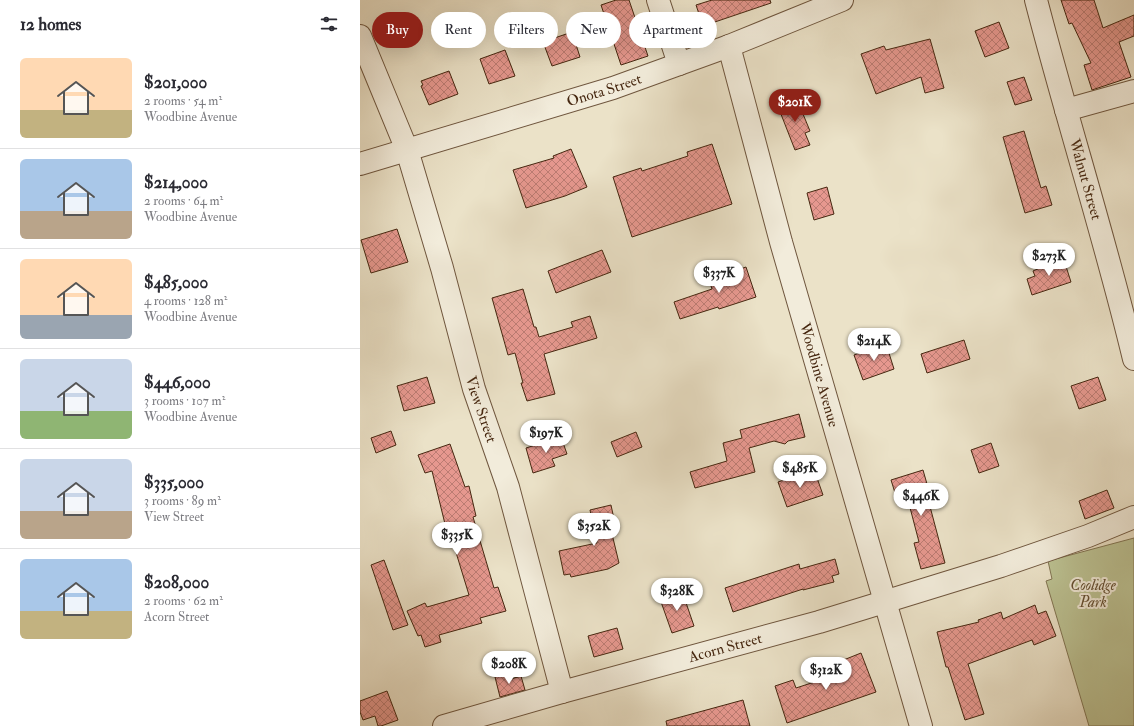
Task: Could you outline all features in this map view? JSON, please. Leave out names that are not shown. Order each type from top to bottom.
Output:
[{"type":"street","points":[[658,0],[679,64]]},
{"type":"street","name":"Onota Street","points":[[360,164],[613,88],[729,46],[842,0]]},
{"type":"street","name":"Walnut Street","points":[[1036,0],[1066,110],[1100,225],[1134,359]]},
{"type":"street","name":"View Street","points":[[360,36],[407,150],[442,268],[474,389],[508,487],[562,692]]},
{"type":"street","name":"Woodbine Avenue","points":[[729,46],[781,242],[921,726]]},
{"type":"street","points":[[1066,110],[1134,91]]},
{"type":"street","name":"Acorn Street","points":[[444,726],[562,692],[819,622],[1004,565],[1088,536],[1134,517]]},
{"type":"green space","name":"Coolidge Park","points":[[1134,538],[1134,726],[1089,726],[1046,581],[1052,579],[1048,561]]},
{"type":"building","points":[[616,0],[629,0],[633,12],[629,12],[629,48],[645,48],[648,56],[621,65],[615,48],[621,48],[621,12],[603,12],[601,5]]},
{"type":"building","points":[[712,0],[770,0],[771,3],[717,21],[717,12],[698,12],[696,5]]},
{"type":"building","points":[[1061,0],[1094,0],[1103,28],[1134,15],[1134,36],[1119,42],[1131,77],[1092,90],[1084,65],[1091,63],[1072,23],[1069,24]]},
{"type":"building","points":[[999,22],[1009,48],[985,57],[975,31]]},
{"type":"building","points":[[566,34],[566,48],[577,48],[580,57],[552,66],[545,48],[558,48],[558,37]]},
{"type":"building","points":[[930,39],[944,88],[925,93],[921,77],[876,94],[861,54],[884,46],[886,50]]},
{"type":"building","points":[[505,50],[515,76],[489,84],[480,59]]},
{"type":"building","points":[[449,71],[458,94],[429,105],[421,86],[423,85],[421,81]]},
{"type":"building","points":[[1024,77],[1032,100],[1015,105],[1007,82]]},
{"type":"building","points":[[796,97],[810,131],[805,133],[810,145],[795,150],[777,104]]},
{"type":"building","points":[[1024,131],[1041,188],[1046,186],[1052,205],[1025,213],[1003,137]]},
{"type":"building","points":[[712,144],[732,204],[632,237],[613,177],[641,168],[642,171],[688,156],[687,152]]},
{"type":"building","points":[[571,149],[587,187],[565,196],[526,208],[513,170],[554,158],[553,156]]},
{"type":"building","points":[[827,187],[834,214],[814,220],[807,193]]},
{"type":"building","points":[[397,229],[408,262],[371,273],[361,240]]},
{"type":"building","points":[[602,250],[611,272],[556,293],[548,271]]},
{"type":"building","points":[[1063,257],[1071,282],[1032,295],[1027,279],[1035,276],[1033,271],[1042,267],[1042,265]]},
{"type":"building","points":[[746,267],[756,297],[719,309],[718,307],[680,319],[674,302],[712,289],[709,280]]},
{"type":"building","points":[[523,289],[534,327],[536,327],[539,337],[573,327],[571,322],[590,316],[597,338],[544,354],[555,394],[527,401],[521,383],[523,383],[515,353],[508,355],[492,298]]},
{"type":"building","points":[[964,340],[970,359],[927,373],[921,354]]},
{"type":"building","points":[[881,345],[884,352],[888,350],[894,369],[863,380],[854,355]]},
{"type":"building","points":[[427,377],[435,403],[404,411],[397,386]]},
{"type":"building","points":[[1098,377],[1106,400],[1079,409],[1071,386]]},
{"type":"building","points":[[799,414],[805,437],[788,441],[785,444],[774,441],[749,448],[755,472],[695,488],[690,472],[727,461],[723,443],[742,438],[740,430]]},
{"type":"building","points":[[391,431],[396,445],[376,453],[371,438]]},
{"type":"building","points":[[636,432],[642,447],[617,457],[611,442]]},
{"type":"building","points":[[561,437],[567,454],[552,459],[555,466],[533,473],[526,448]]},
{"type":"building","points":[[991,443],[999,466],[979,473],[971,450]]},
{"type":"building","points":[[450,444],[465,487],[469,486],[476,516],[473,517],[494,588],[498,587],[506,611],[480,618],[482,623],[439,635],[441,642],[425,647],[421,635],[418,636],[407,611],[425,603],[427,607],[469,595],[447,523],[445,524],[432,471],[425,473],[418,455]]},
{"type":"building","points":[[923,470],[931,498],[928,499],[945,563],[921,569],[914,543],[919,542],[908,500],[903,502],[901,495],[896,496],[891,480]]},
{"type":"building","points":[[807,472],[809,477],[816,475],[823,495],[787,507],[778,482]]},
{"type":"building","points":[[1107,490],[1114,508],[1085,519],[1079,501]]},
{"type":"building","points":[[611,505],[617,533],[612,534],[619,563],[608,569],[571,577],[570,574],[564,575],[559,551],[597,543],[590,510]]},
{"type":"building","points":[[835,559],[839,574],[832,576],[834,582],[803,589],[733,612],[725,588],[799,564],[800,569]]},
{"type":"building","points":[[384,560],[408,625],[393,630],[371,565]]},
{"type":"building","points":[[682,591],[694,626],[672,633],[660,599]]},
{"type":"building","points":[[1035,605],[1038,614],[1046,611],[1056,636],[1034,645],[1032,640],[968,664],[984,714],[965,720],[948,667],[946,667],[937,632],[979,622],[978,620],[1001,612],[1003,619]]},
{"type":"building","points":[[617,628],[623,649],[594,657],[588,636]]},
{"type":"building","points":[[861,653],[876,692],[787,723],[775,686],[793,680],[796,688],[845,672],[841,661]]},
{"type":"building","points":[[510,673],[511,679],[521,676],[525,690],[500,697],[495,677]]},
{"type":"building","points":[[387,691],[398,720],[378,726],[375,716],[363,720],[360,712],[360,701]]},
{"type":"building","points":[[743,700],[750,726],[667,726],[666,721]]}]
